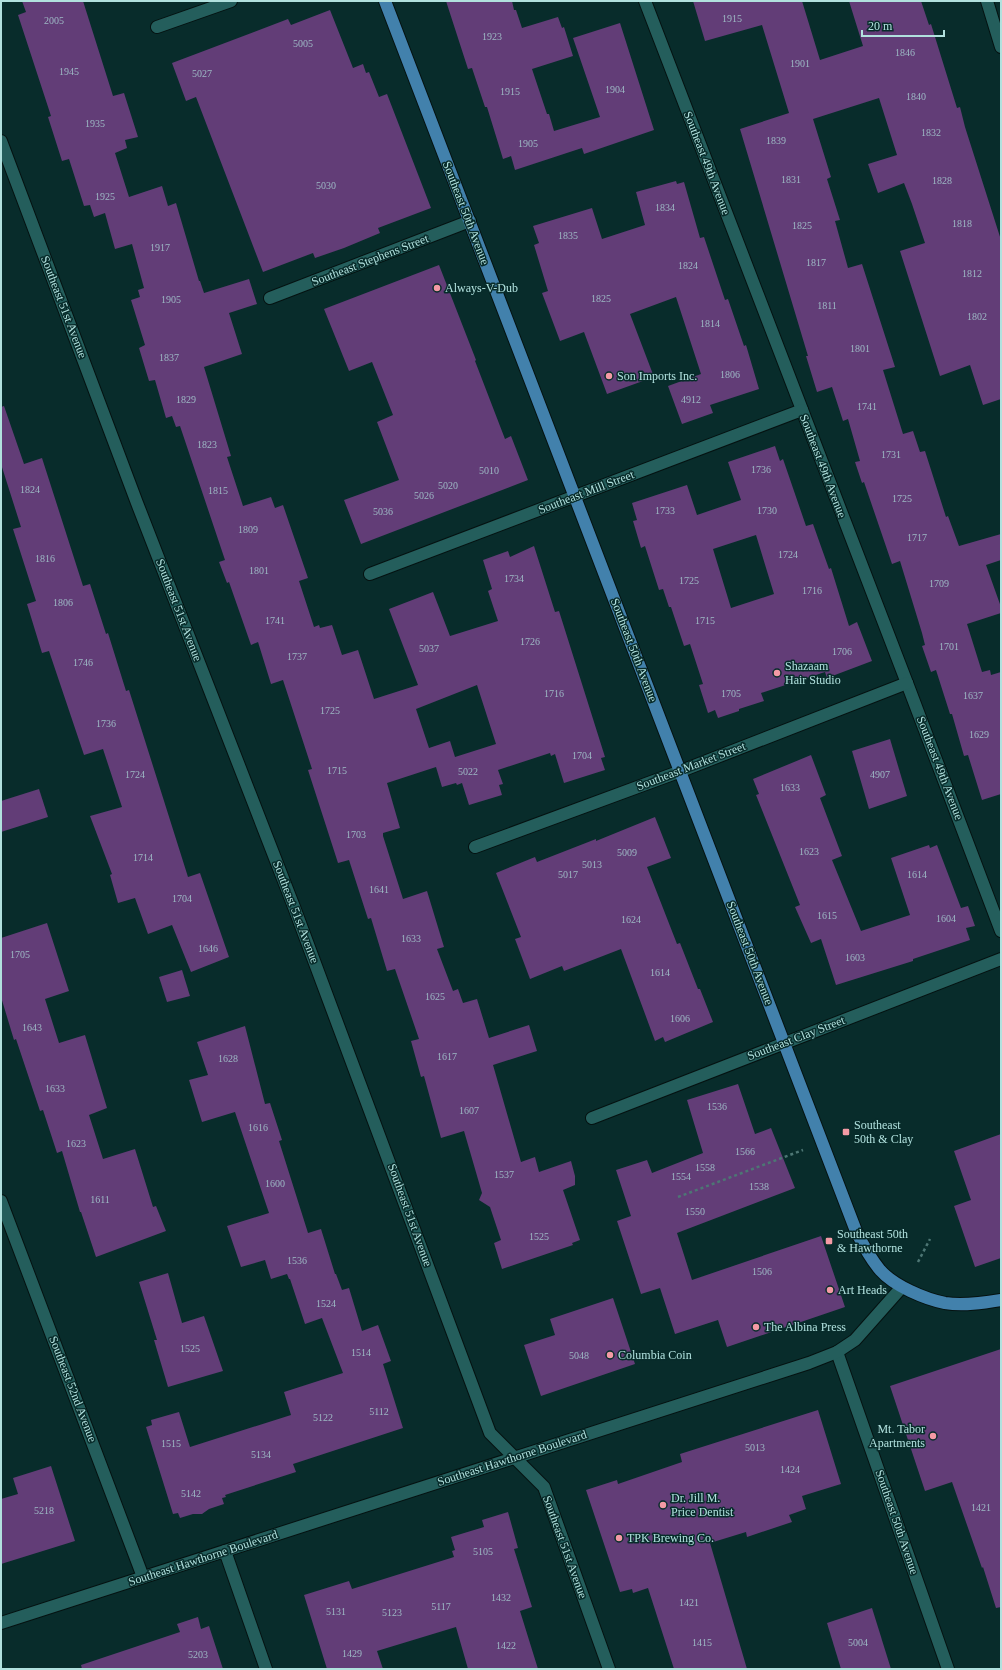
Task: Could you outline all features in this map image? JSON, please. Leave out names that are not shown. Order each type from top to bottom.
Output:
[{"type":"main road","name":"Southeast 50th Avenue","points":[[385,1],[856,1231],[867,1253],[881,1271],[901,1288]]},
{"type":"main road","points":[[901,1288],[946,1303],[976,1304],[1001,1300]]},
{"type":"street","points":[[157,26],[230,1]]},
{"type":"street","name":"Southeast 49th Avenue","points":[[645,1],[1001,931]]},
{"type":"street","points":[[987,1],[1001,47]]},
{"type":"street","name":"Southeast 51st Avenue","points":[[1,141],[137,503],[297,914],[490,1433],[544,1487],[609,1669]]},
{"type":"street","name":"Southeast Stephens Street","points":[[270,298],[470,221]]},
{"type":"street","name":"Southeast Mill Street","points":[[370,574],[802,410]]},
{"type":"street","name":"Southeast Market Street","points":[[475,847],[681,771],[907,683]]},
{"type":"street","name":"Southeast Clay Street","points":[[592,1118],[784,1042],[1001,959]]},
{"type":"street","name":"Southeast 52nd Avenue","points":[[1,1201],[144,1577]]},
{"type":"street","name":"Southeast Hawthorne Boulevard","points":[[1,1622],[809,1363],[837,1352],[855,1340],[901,1288]]},
{"type":"street","name":"Southeast 50th Avenue","points":[[837,1352],[948,1669]]},
{"type":"street","points":[[225,1551],[266,1669]]},
{"type":"path","points":[[678,1197],[822,1142]]},
{"type":"path","points":[[918,1262],[930,1239]]},
{"type":"building","points":[[22,1],[83,1],[113,96],[124,93],[138,137],[125,140],[127,148],[115,153],[129,197],[162,186],[168,206],[176,203],[199,281],[204,293],[249,279],[257,304],[229,313],[242,354],[204,367],[231,456],[227,457],[243,506],[271,497],[275,508],[283,505],[308,578],[299,581],[314,627],[319,625],[320,628],[332,625],[342,655],[358,650],[374,699],[418,685],[389,609],[433,592],[450,636],[498,621],[488,591],[492,589],[483,560],[508,551],[510,557],[534,546],[555,612],[559,611],[605,757],[601,758],[605,770],[564,783],[555,754],[551,756],[550,753],[498,770],[503,784],[499,785],[502,795],[469,805],[462,783],[442,787],[436,767],[387,783],[400,828],[383,833],[383,836],[403,899],[427,891],[444,947],[437,949],[453,991],[458,989],[463,1003],[477,999],[489,1038],[529,1025],[537,1051],[493,1065],[521,1162],[535,1157],[539,1172],[571,1161],[575,1176],[575,1185],[563,1190],[580,1240],[572,1243],[573,1245],[502,1269],[494,1243],[501,1240],[490,1207],[479,1200],[482,1193],[464,1131],[441,1138],[424,1076],[421,1077],[411,1041],[419,1039],[395,969],[387,971],[371,918],[368,919],[349,860],[338,863],[308,770],[312,769],[283,680],[271,684],[258,642],[251,645],[229,582],[227,583],[219,562],[225,560],[180,426],[176,427],[172,416],[166,418],[155,380],[149,381],[139,348],[145,345],[131,300],[140,297],[138,290],[144,288],[132,244],[115,249],[105,213],[94,217],[90,205],[84,206],[69,159],[62,161],[48,117],[51,116],[18,15],[26,12]],"holes":[[[477,685],[496,744],[455,757],[450,741],[429,748],[416,709]]]},
{"type":"building","points":[[446,1],[512,1],[514,10],[516,10],[522,28],[558,17],[562,28],[564,27],[573,56],[532,69],[554,131],[600,117],[573,38],[620,23],[654,130],[584,154],[582,148],[515,170],[511,156],[503,159],[487,107],[485,107],[472,68],[468,69]]},
{"type":"building","points":[[693,1],[802,1],[820,60],[863,46],[849,1],[921,1],[929,25],[931,24],[957,108],[960,107],[1001,240],[1001,399],[983,405],[970,365],[940,376],[900,251],[925,243],[912,204],[904,183],[878,193],[868,164],[897,155],[879,98],[813,119],[831,177],[827,179],[840,220],[835,221],[848,268],[862,264],[895,367],[883,370],[903,434],[913,431],[920,452],[925,451],[946,517],[948,516],[959,546],[1001,534],[1001,560],[986,565],[1001,607],[1001,613],[967,624],[982,672],[990,670],[991,675],[1001,672],[1001,794],[982,800],[968,755],[964,756],[952,714],[950,714],[936,670],[931,672],[922,646],[925,645],[922,633],[900,561],[892,564],[864,482],[862,483],[855,462],[860,461],[848,419],[843,421],[832,387],[817,392],[806,356],[808,356],[740,129],[789,113],[762,25],[705,41]]},
{"type":"building","points":[[330,10],[353,68],[363,64],[366,73],[369,72],[379,97],[387,94],[431,208],[378,228],[380,233],[344,248],[315,258],[313,253],[263,272],[196,97],[186,101],[172,63],[288,19],[291,25]]},
{"type":"building","points":[[676,181],[677,184],[684,182],[700,238],[704,237],[725,300],[728,299],[744,346],[746,345],[759,389],[710,405],[713,413],[682,424],[668,386],[701,374],[676,297],[630,314],[654,377],[607,394],[584,332],[560,341],[542,293],[548,291],[534,245],[539,243],[533,226],[592,208],[602,239],[645,225],[636,192]]},
{"type":"building","points":[[439,265],[505,439],[511,436],[528,480],[361,544],[344,500],[399,480],[377,422],[393,415],[372,362],[349,371],[324,309]]},
{"type":"building","points":[[4,406],[24,464],[42,458],[83,586],[90,584],[106,634],[108,633],[126,691],[129,690],[188,877],[200,873],[229,957],[191,972],[172,925],[148,934],[135,898],[118,903],[110,875],[112,874],[90,816],[122,807],[103,749],[84,755],[49,651],[42,653],[27,604],[36,601],[13,529],[21,527],[1,464],[1,407]]},
{"type":"building","points":[[775,446],[780,461],[783,459],[806,526],[813,524],[829,569],[831,568],[849,626],[857,622],[872,661],[827,678],[825,672],[761,693],[764,701],[718,718],[715,710],[708,713],[699,685],[703,684],[690,644],[684,646],[671,607],[669,607],[663,589],[659,590],[645,546],[641,548],[633,521],[637,520],[632,503],[687,485],[697,515],[741,500],[728,462]],"holes":[[[756,535],[774,594],[731,608],[713,549]]]},
{"type":"building","points":[[890,739],[907,796],[869,809],[852,751]]},
{"type":"building","points":[[811,755],[826,795],[820,798],[842,856],[832,860],[861,931],[910,915],[891,858],[929,845],[930,848],[937,845],[961,908],[968,906],[975,926],[966,928],[970,940],[913,959],[913,961],[836,985],[821,939],[811,943],[795,907],[800,905],[756,795],[759,794],[753,779]]},
{"type":"building","points":[[39,789],[48,817],[1,832],[1,801]]},
{"type":"building","points":[[655,817],[671,858],[647,867],[677,944],[680,943],[713,1022],[665,1042],[663,1037],[655,1041],[621,949],[564,971],[562,966],[530,979],[515,939],[521,937],[496,873],[535,857],[537,862],[596,839],[596,841]]},
{"type":"building","points":[[47,923],[69,991],[45,999],[59,1043],[85,1035],[107,1108],[89,1115],[103,1159],[135,1149],[153,1207],[156,1206],[166,1231],[96,1257],[80,1212],[62,1151],[57,1153],[43,1110],[40,1111],[16,1039],[14,1040],[1,997],[1,938]]},
{"type":"building","points":[[182,970],[190,996],[167,1002],[159,977]]},
{"type":"building","points":[[245,1026],[265,1104],[270,1103],[282,1140],[279,1141],[308,1233],[321,1229],[335,1274],[342,1290],[349,1288],[362,1331],[378,1325],[391,1361],[383,1364],[403,1428],[293,1464],[296,1472],[225,1495],[226,1497],[222,1498],[224,1504],[209,1509],[202,1514],[193,1514],[180,1518],[178,1513],[173,1514],[146,1427],[152,1425],[151,1420],[179,1412],[190,1447],[291,1415],[284,1392],[343,1373],[322,1318],[305,1324],[287,1274],[271,1279],[265,1260],[241,1267],[227,1226],[269,1213],[235,1112],[202,1122],[189,1080],[208,1075],[197,1042]]},
{"type":"building","points":[[738,1084],[755,1134],[771,1128],[795,1188],[677,1233],[692,1280],[821,1236],[845,1307],[727,1347],[718,1320],[675,1334],[660,1288],[641,1294],[617,1221],[631,1216],[616,1170],[647,1160],[652,1173],[703,1153],[687,1100]]},
{"type":"building","points":[[1001,1134],[1001,1258],[975,1267],[954,1206],[971,1200],[954,1151]]},
{"type":"building","points":[[168,1273],[182,1323],[204,1316],[223,1371],[168,1387],[154,1340],[157,1340],[139,1282]]},
{"type":"building","points":[[613,1298],[635,1364],[541,1396],[524,1345],[555,1335],[550,1319]]},
{"type":"building","name":"Mt. Tabor Apartments","points":[[1001,1349],[1001,1607],[996,1608],[983,1567],[982,1568],[952,1482],[925,1491],[890,1386]]},
{"type":"building","points":[[818,1410],[841,1484],[802,1496],[806,1509],[789,1515],[792,1522],[747,1537],[746,1532],[710,1543],[747,1669],[674,1669],[648,1588],[633,1593],[632,1589],[620,1592],[586,1490],[617,1480],[618,1484],[682,1462],[680,1454]]},
{"type":"building","points":[[51,1466],[75,1541],[1,1564],[1,1499],[18,1494],[13,1478]]},
{"type":"building","points":[[508,1512],[518,1548],[514,1549],[532,1607],[520,1611],[538,1669],[468,1669],[456,1627],[377,1651],[383,1669],[327,1669],[304,1595],[349,1581],[352,1589],[454,1557],[452,1551],[455,1550],[451,1537],[484,1527],[482,1520]]},
{"type":"building","points":[[872,1608],[891,1669],[841,1669],[827,1623]]},
{"type":"building","points":[[198,1617],[201,1629],[209,1626],[223,1669],[82,1669],[81,1665],[180,1632],[177,1624]]},
{"type":"place","name":"Always-V-Dub","points":[[437,288]]},
{"type":"place","name":"Son Imports Inc.","points":[[609,376]]},
{"type":"place","name":"Shazaam Hair Studio","points":[[777,673]]},
{"type":"place","name":"Southeast 50th & Clay","points":[[846,1132]]},
{"type":"place","name":"Southeast 50th & Hawthorne","points":[[829,1241]]},
{"type":"place","name":"Art Heads","points":[[830,1290]]},
{"type":"place","name":"The Albina Press","points":[[756,1327]]},
{"type":"place","name":"Columbia Coin","points":[[610,1355]]},
{"type":"place","name":"Mt. Tabor Apartments","points":[[933,1436]]},
{"type":"place","name":"Dr. Jill M. Price Dentist","points":[[663,1505]]},
{"type":"place","name":"TPK Brewing Co.","points":[[619,1538]]}]
